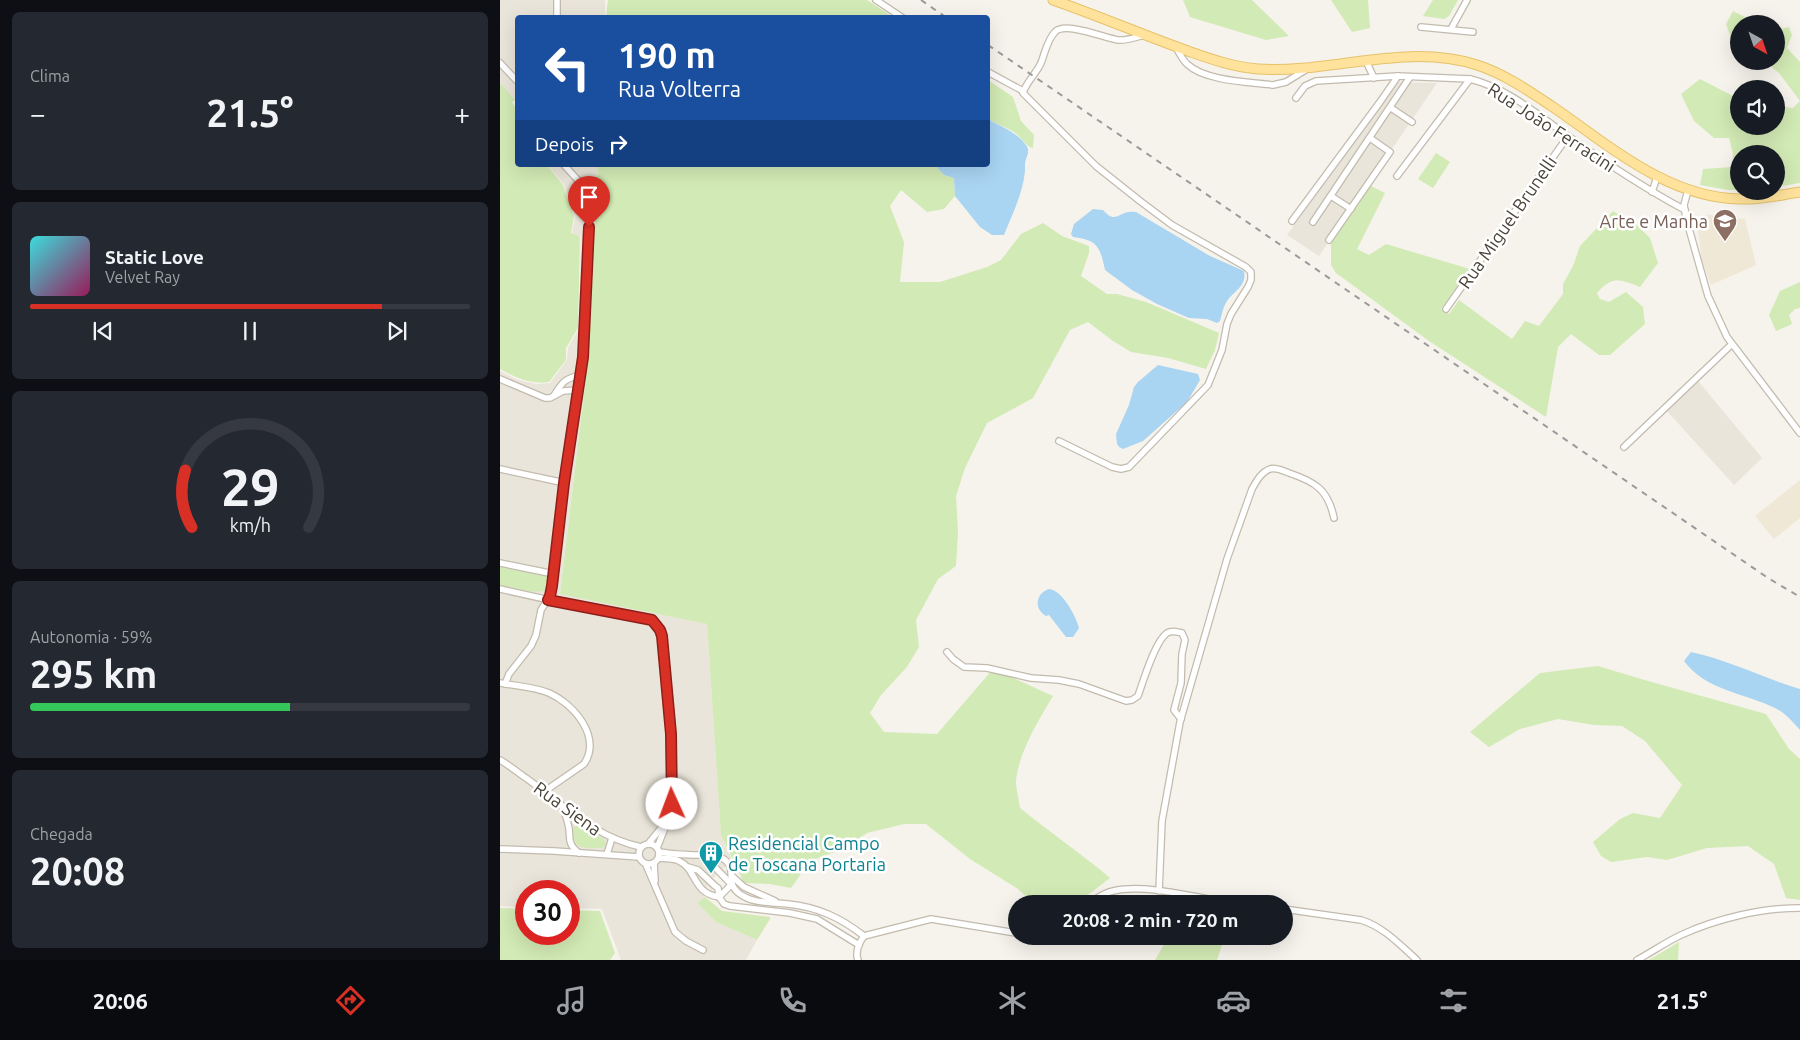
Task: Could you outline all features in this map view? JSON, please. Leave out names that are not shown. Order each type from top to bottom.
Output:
[{"type":"main road","points":[[1053,0],[1144,35],[1236,66],[1270,69],[1309,68],[1394,58],[1440,58],[1465,62],[1486,68],[1521,85],[1657,177],[1688,190],[1715,197],[1741,199],[1800,192]]},
{"type":"street","points":[[556,15],[557,0]]},
{"type":"street","points":[[876,0],[898,15]]},
{"type":"street","points":[[1452,29],[1466,0]]},
{"type":"street","points":[[1421,27],[1473,32]]},
{"type":"street","points":[[1023,91],[1040,65],[1050,40],[1059,29],[1072,29],[1116,40],[1144,35]]},
{"type":"street","points":[[1176,46],[1183,60],[1192,68],[1201,73],[1223,79],[1273,85],[1280,84],[1309,68]]},
{"type":"street","points":[[1366,61],[1374,78]]},
{"type":"street","points":[[500,63],[515,79]]},
{"type":"street","points":[[990,73],[1023,91],[1028,99],[1096,166],[1172,225],[1246,267],[1252,274],[1248,287],[1227,324],[1222,350],[1208,385],[1130,467],[1120,469],[1112,467],[1059,441]]},
{"type":"street","points":[[1292,221],[1398,76]]},
{"type":"street","name":"Rua João Ferracini","points":[[1296,98],[1305,86],[1316,81],[1398,76],[1470,79],[1489,84],[1509,94],[1652,192],[1685,210]]},
{"type":"street","points":[[1313,222],[1410,77]]},
{"type":"street","points":[[1396,176],[1470,79]]},
{"type":"street","points":[[1390,108],[1412,122]]},
{"type":"street","name":"Rua Miguel Brunelli","points":[[1446,309],[1568,136]]},
{"type":"street","points":[[1329,240],[1390,152],[1370,138]]},
{"type":"street","points":[[545,792],[584,764],[587,759],[589,733],[570,708],[559,698],[544,691],[502,683],[531,646],[536,635],[541,610],[550,596],[564,483],[583,357],[590,201],[586,190],[566,167]]},
{"type":"street","points":[[1652,192],[1657,177]]},
{"type":"street","points":[[1688,190],[1685,210],[1708,296],[1731,345],[1800,433]]},
{"type":"street","points":[[1331,196],[1351,209]]},
{"type":"street","points":[[1624,447],[1731,345]]},
{"type":"street","points":[[554,396],[561,383],[580,375]]},
{"type":"street","points":[[500,380],[541,398],[548,399],[563,391],[578,390]]},
{"type":"street","points":[[1159,891],[1162,821],[1181,719],[1227,560],[1252,489],[1265,472],[1275,468],[1315,483],[1328,498],[1334,518]]},
{"type":"street","points":[[500,469],[564,483]]},
{"type":"street","points":[[500,563],[554,574]]},
{"type":"street","points":[[500,589],[652,620],[660,630],[671,734],[672,804],[657,855],[656,883]]},
{"type":"street","points":[[947,652],[964,667],[987,668],[1032,678],[1079,684],[1126,701],[1138,696],[1159,644],[1166,634],[1175,631],[1182,633],[1185,640],[1182,654],[1182,683],[1174,710],[1181,719]]},
{"type":"street","name":"Rua Siena","points":[[500,760],[584,822],[612,838],[645,846],[651,844],[657,855]]},
{"type":"street","points":[[554,851],[564,846],[568,840],[569,827],[561,805]]},
{"type":"street","points":[[639,857],[645,846],[668,819]]},
{"type":"street","points":[[569,827],[573,823],[584,822]]},
{"type":"street","points":[[607,854],[612,838]]},
{"type":"street","points":[[568,840],[579,853]]},
{"type":"street","points":[[500,849],[639,857]]},
{"type":"street","points":[[702,854],[740,894],[766,903],[809,906],[822,910],[845,922],[864,936]]},
{"type":"street","points":[[646,865],[657,855],[713,854],[721,857],[728,864],[732,871],[732,876],[731,884],[719,897]]},
{"type":"street","points":[[657,855],[679,860],[688,867],[698,870],[718,888],[719,897],[724,904],[738,908],[790,913],[817,919],[859,945]]},
{"type":"street","points":[[639,857],[656,883],[675,932],[686,941],[703,950]]},
{"type":"street","points":[[688,867],[692,877],[699,886],[710,896],[719,897]]},
{"type":"street","points":[[732,876],[744,887],[782,903]]},
{"type":"street","points":[[1102,895],[1111,891],[1129,889],[1159,891],[1180,895]]},
{"type":"street","points":[[790,913],[792,904]]},
{"type":"street","points":[[1637,960],[1679,936],[1704,925],[1758,912],[1800,908]]},
{"type":"street","points":[[817,919],[822,910]]},
{"type":"street","points":[[1293,910],[1371,923],[1381,929],[1417,960]]},
{"type":"street","points":[[858,960],[859,945],[864,936],[931,919],[1008,932]]},
{"type":"shaded area","points":[[500,0],[605,0],[605,15],[515,15],[515,102],[500,83]]},
{"type":"shaded area","points":[[1399,82],[1437,83],[1319,256],[1287,235]]},
{"type":"shaded area","points":[[550,167],[598,167],[591,310],[584,394],[560,593],[707,624],[721,835],[732,860],[723,869],[727,871],[726,873],[721,870],[709,883],[713,889],[711,890],[708,886],[706,887],[703,892],[705,897],[697,903],[716,922],[757,940],[746,960],[621,960],[602,909],[580,908],[580,880],[515,880],[515,907],[500,906],[500,371],[518,380],[537,384],[550,383],[567,360],[568,348],[579,328],[581,236],[572,233],[575,216],[564,185]]},
{"type":"shaded area","name":"Arte e Manha","points":[[1702,216],[1745,219],[1756,265],[1711,285],[1702,261],[1697,222]]},
{"type":"shaded area","points":[[1698,381],[1762,458],[1734,485],[1667,411]]},
{"type":"shaded area","points":[[1800,480],[1800,518],[1774,539],[1755,516]]},
{"type":"green space","points":[[608,0],[867,0],[890,15],[606,15]]},
{"type":"green space","points":[[1183,0],[1252,0],[1289,36],[1266,40],[1190,17]]},
{"type":"green space","points":[[1331,0],[1368,0],[1370,28],[1352,32]]},
{"type":"green space","points":[[1433,0],[1458,0],[1449,16],[1444,19],[1423,16]]},
{"type":"green space","points":[[1733,11],[1741,15],[1731,15]]},
{"type":"green space","points":[[1730,17],[1730,35],[1726,24]]},
{"type":"green space","points":[[1789,27],[1792,35],[1787,48],[1800,62],[1800,101],[1775,70],[1785,70],[1785,28]]},
{"type":"green space","points":[[1700,79],[1730,94],[1730,135],[1785,135],[1785,107],[1793,108],[1800,101],[1800,183],[1785,186],[1785,145],[1731,145],[1729,138],[1714,138],[1694,121],[1681,94]]},
{"type":"green space","points":[[990,81],[1013,97],[1021,121],[1034,135],[1033,148],[1014,132],[990,120]]},
{"type":"green space","points":[[500,83],[515,100],[512,102],[515,107],[515,167],[549,167],[563,185],[574,216],[571,233],[580,236],[578,328],[566,348],[566,360],[549,382],[523,380],[500,369]]},
{"type":"green space","points":[[1436,153],[1450,162],[1433,188],[1418,179]]},
{"type":"green space","points":[[598,167],[937,167],[944,175],[954,178],[955,196],[944,209],[927,212],[901,190],[890,206],[904,242],[900,282],[940,282],[987,267],[1001,260],[1021,234],[1043,223],[1062,236],[1089,246],[1089,253],[1081,276],[1107,294],[1117,294],[1146,302],[1219,333],[1215,350],[1206,369],[1168,358],[1131,352],[1088,322],[1070,330],[1033,398],[987,423],[965,468],[956,496],[958,533],[956,566],[938,579],[916,620],[919,647],[907,667],[881,695],[870,713],[884,732],[937,734],[993,669],[1053,696],[1025,748],[1021,760],[1016,781],[1020,808],[1110,878],[1088,895],[1024,895],[970,859],[926,824],[904,824],[867,833],[843,849],[810,861],[791,888],[770,884],[744,883],[721,835],[707,624],[560,594],[584,394],[591,310]]},
{"type":"green space","points":[[1730,167],[1730,190],[1700,185],[1703,169]]},
{"type":"green space","points":[[1371,186],[1385,193],[1357,249],[1369,255],[1386,244],[1470,269],[1441,309],[1449,314],[1459,300],[1512,339],[1525,321],[1539,326],[1563,294],[1563,284],[1573,266],[1580,246],[1613,211],[1638,226],[1650,238],[1658,263],[1640,287],[1617,280],[1608,283],[1597,293],[1600,299],[1609,302],[1626,292],[1643,307],[1645,324],[1610,355],[1599,355],[1571,334],[1558,347],[1546,417],[1429,341],[1336,273],[1331,265],[1331,243]]},
{"type":"green space","points":[[1800,282],[1800,308],[1795,309],[1789,315],[1792,324],[1776,331],[1769,315],[1780,291]]},
{"type":"green space","points":[[500,565],[545,575],[550,580],[550,585],[547,589],[535,592],[500,585]]},
{"type":"green space","points":[[1598,666],[1766,714],[1789,749],[1800,759],[1800,900],[1786,898],[1774,864],[1748,846],[1707,848],[1667,860],[1647,857],[1611,862],[1601,856],[1593,842],[1620,819],[1633,813],[1660,818],[1682,785],[1645,741],[1622,726],[1594,725],[1558,719],[1520,729],[1489,747],[1470,732],[1540,673]]},
{"type":"green space","points":[[577,825],[604,839],[606,845],[602,848],[580,847],[573,835],[573,828]]},
{"type":"green space","points":[[705,897],[722,911],[770,917],[770,919],[757,940],[716,922],[697,903]]},
{"type":"green space","points":[[500,908],[515,909],[515,945],[580,945],[580,910],[600,911],[615,953],[610,960],[500,960]]},
{"type":"green space","points":[[1679,942],[1678,960],[1649,960]]},
{"type":"green space","points":[[1164,945],[1222,945],[1217,960],[1155,960]]},
{"type":"water","points":[[990,120],[1009,130],[1022,140],[1028,150],[1022,187],[1004,235],[992,235],[980,227],[955,196],[954,178],[944,175],[937,167],[990,167]]},
{"type":"water","points":[[1093,209],[1103,210],[1112,217],[1136,212],[1210,256],[1244,271],[1244,281],[1227,301],[1220,321],[1217,323],[1207,319],[1189,318],[1157,304],[1132,290],[1105,270],[1096,246],[1088,240],[1073,237],[1071,234],[1074,224]]},
{"type":"water","points":[[1158,365],[1198,374],[1200,380],[1187,402],[1143,441],[1123,449],[1117,444],[1116,434],[1129,405],[1134,387]]},
{"type":"water","points":[[1049,589],[1059,594],[1068,604],[1075,617],[1079,628],[1073,637],[1066,637],[1049,615],[1046,616],[1039,610],[1039,598],[1044,591]]},
{"type":"water","points":[[1691,652],[1705,655],[1800,689],[1800,730],[1777,709],[1703,679],[1684,661]]},
{"type":"railway","points":[[921,0],[943,15]]},
{"type":"railway","points":[[990,46],[1768,578],[1800,597]]},
{"type":"place","name":"Arte e Manha","points":[[1725,242]]},
{"type":"place","name":"Residencial Campo de Toscana Portaria","points":[[711,874]]},
{"type":"route","points":[[589,227],[583,357],[564,483],[552,586],[548,600],[652,620],[660,630],[671,734],[672,804]]}]
